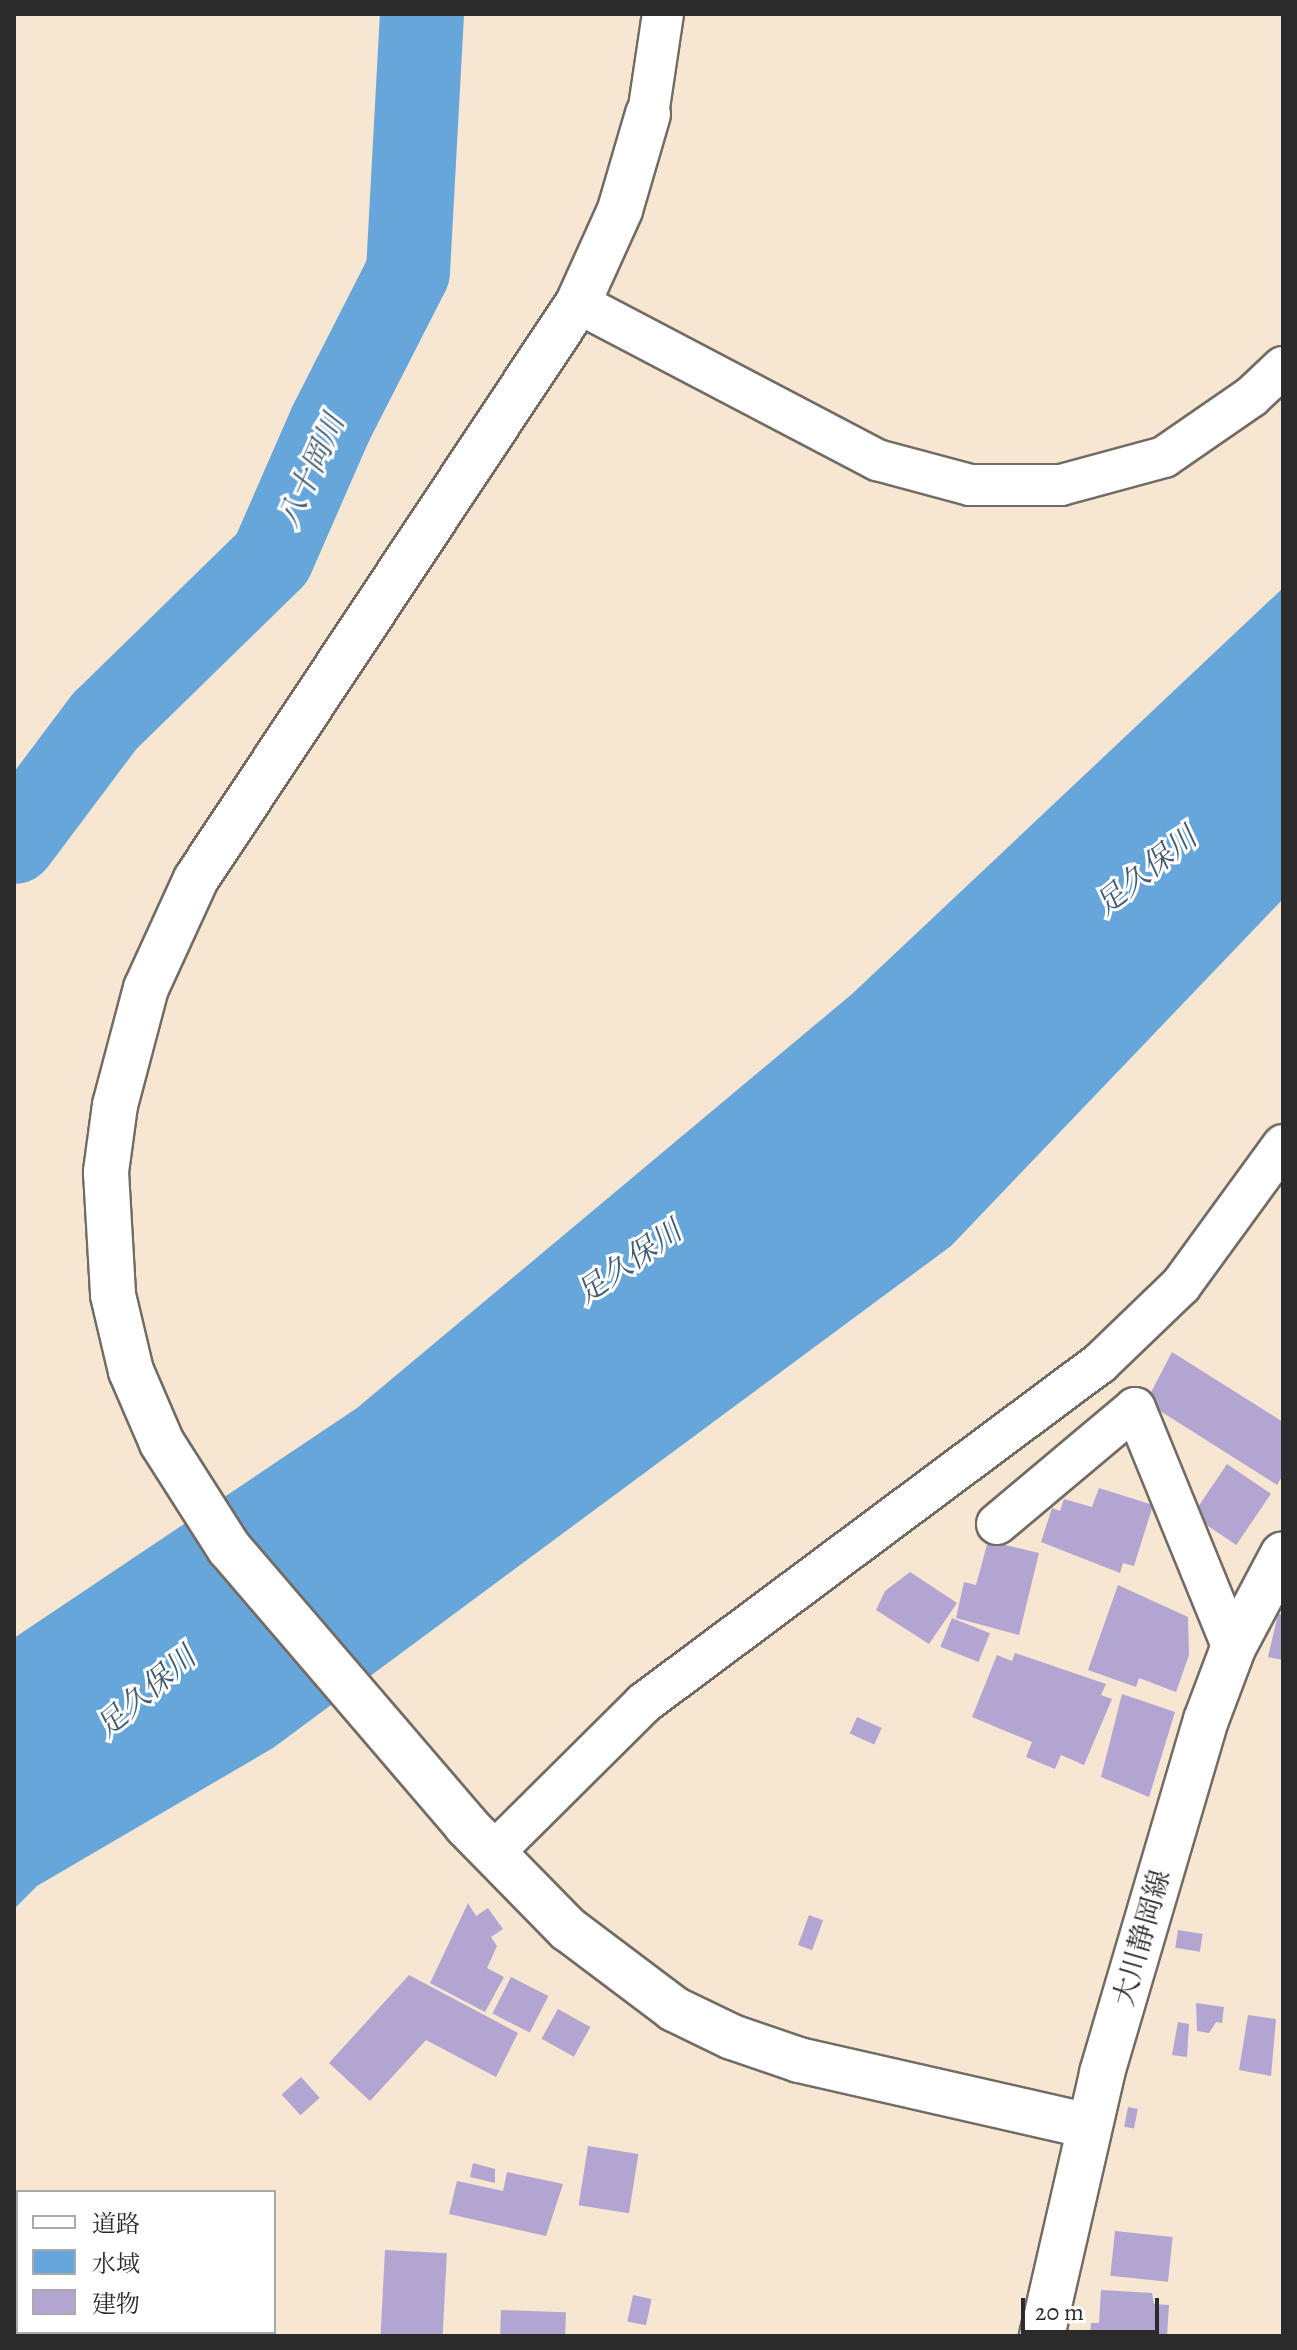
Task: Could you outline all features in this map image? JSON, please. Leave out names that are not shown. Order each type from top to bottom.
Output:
[{"type":"street","points":[[663,14],[648,114],[620,210],[578,303],[196,879],[146,988],[115,1105],[106,1172],[107,1235],[131,1371],[162,1443],[229,1548],[480,1839],[620,1973],[674,2009],[732,2037],[799,2060],[1089,2126]]},
{"type":"street","points":[[578,303],[877,460],[970,485],[1061,485],[1164,457],[1251,397],[1283,367]]},
{"type":"street","points":[[480,1839],[644,1703],[1100,1363],[1181,1285],[1283,1145]]},
{"type":"street","points":[[997,1524],[1135,1408],[1233,1648]]},
{"type":"street","name":"大川静岡線","points":[[1042,2336],[1089,2126],[1201,1735],[1233,1648],[1283,1554]]},
{"type":"water","name":"足久保川","points":[[1283,588],[1283,899],[951,1246],[273,1748],[37,1886],[14,1909],[14,1638],[357,1408],[852,994]]},
{"type":"building","points":[[1172,1352],[1283,1422],[1283,1475],[1277,1485],[1146,1402]]},
{"type":"building","points":[[1227,1464],[1271,1494],[1236,1545],[1192,1515]]},
{"type":"building","points":[[1099,1488],[1153,1505],[1134,1566],[1123,1563],[1120,1573],[1041,1542],[1052,1508],[1060,1511],[1064,1499],[1092,1507]]},
{"type":"building","points":[[988,1541],[1039,1553],[1019,1635],[956,1618],[964,1582],[976,1585]]},
{"type":"building","points":[[910,1572],[957,1603],[929,1644],[876,1610],[885,1591]]},
{"type":"building","points":[[1118,1585],[1188,1617],[1189,1655],[1176,1692],[1139,1678],[1136,1687],[1088,1670]]},
{"type":"building","points":[[1278,1614],[1283,1615],[1283,1660],[1268,1657]]},
{"type":"building","points":[[952,1618],[990,1633],[978,1662],[940,1647]]},
{"type":"building","points":[[1015,1653],[1106,1684],[1101,1695],[1112,1699],[1084,1765],[1061,1755],[1055,1769],[1026,1757],[1032,1742],[972,1717],[997,1655],[1012,1661]]},
{"type":"building","points":[[1122,1694],[1175,1712],[1149,1797],[1101,1777]]},
{"type":"building","points":[[857,1717],[882,1728],[874,1744],[850,1733]]},
{"type":"building","points":[[468,1903],[476,1916],[488,1908],[503,1929],[491,1937],[497,1946],[487,1968],[504,1977],[485,2012],[430,1983]]},
{"type":"building","points":[[809,1915],[823,1920],[812,1950],[798,1945]]},
{"type":"building","points":[[1178,1930],[1203,1934],[1200,1952],[1175,1948]]},
{"type":"building","points":[[409,1975],[518,2033],[496,2077],[426,2040],[370,2101],[329,2063]]},
{"type":"building","points":[[511,1977],[548,1996],[530,2033],[492,2014]]},
{"type":"building","points":[[1196,2003],[1224,2007],[1222,2023],[1216,2022],[1209,2033],[1197,2031]]},
{"type":"building","points":[[558,2009],[590,2027],[574,2057],[542,2039]]},
{"type":"building","points":[[1248,2015],[1276,2019],[1271,2076],[1239,2070]]},
{"type":"building","points":[[1178,2022],[1189,2024],[1187,2057],[1172,2055]]},
{"type":"building","points":[[301,2077],[320,2098],[300,2115],[282,2094]]},
{"type":"building","points":[[1128,2107],[1138,2109],[1134,2129],[1124,2127]]},
{"type":"building","points":[[588,2146],[638,2154],[629,2213],[579,2205]]},
{"type":"building","points":[[473,2163],[495,2169],[495,2183],[470,2177]]},
{"type":"building","points":[[507,2172],[563,2184],[546,2236],[449,2214],[457,2181],[503,2191]]},
{"type":"building","points":[[1115,2231],[1173,2237],[1168,2282],[1110,2276]]},
{"type":"building","points":[[385,2250],[447,2253],[443,2336],[380,2336]]},
{"type":"building","points":[[1101,2290],[1152,2293],[1154,2304],[1169,2305],[1167,2336],[1090,2336],[1091,2323],[1099,2323]]},
{"type":"building","points":[[633,2295],[652,2299],[646,2325],[627,2321]]},
{"type":"building","points":[[501,2310],[566,2312],[565,2336],[500,2336]]},
{"type":"waterway","name":"八十岡川","points":[[14,842],[105,721],[272,558],[331,423],[408,272],[422,14]]}]
